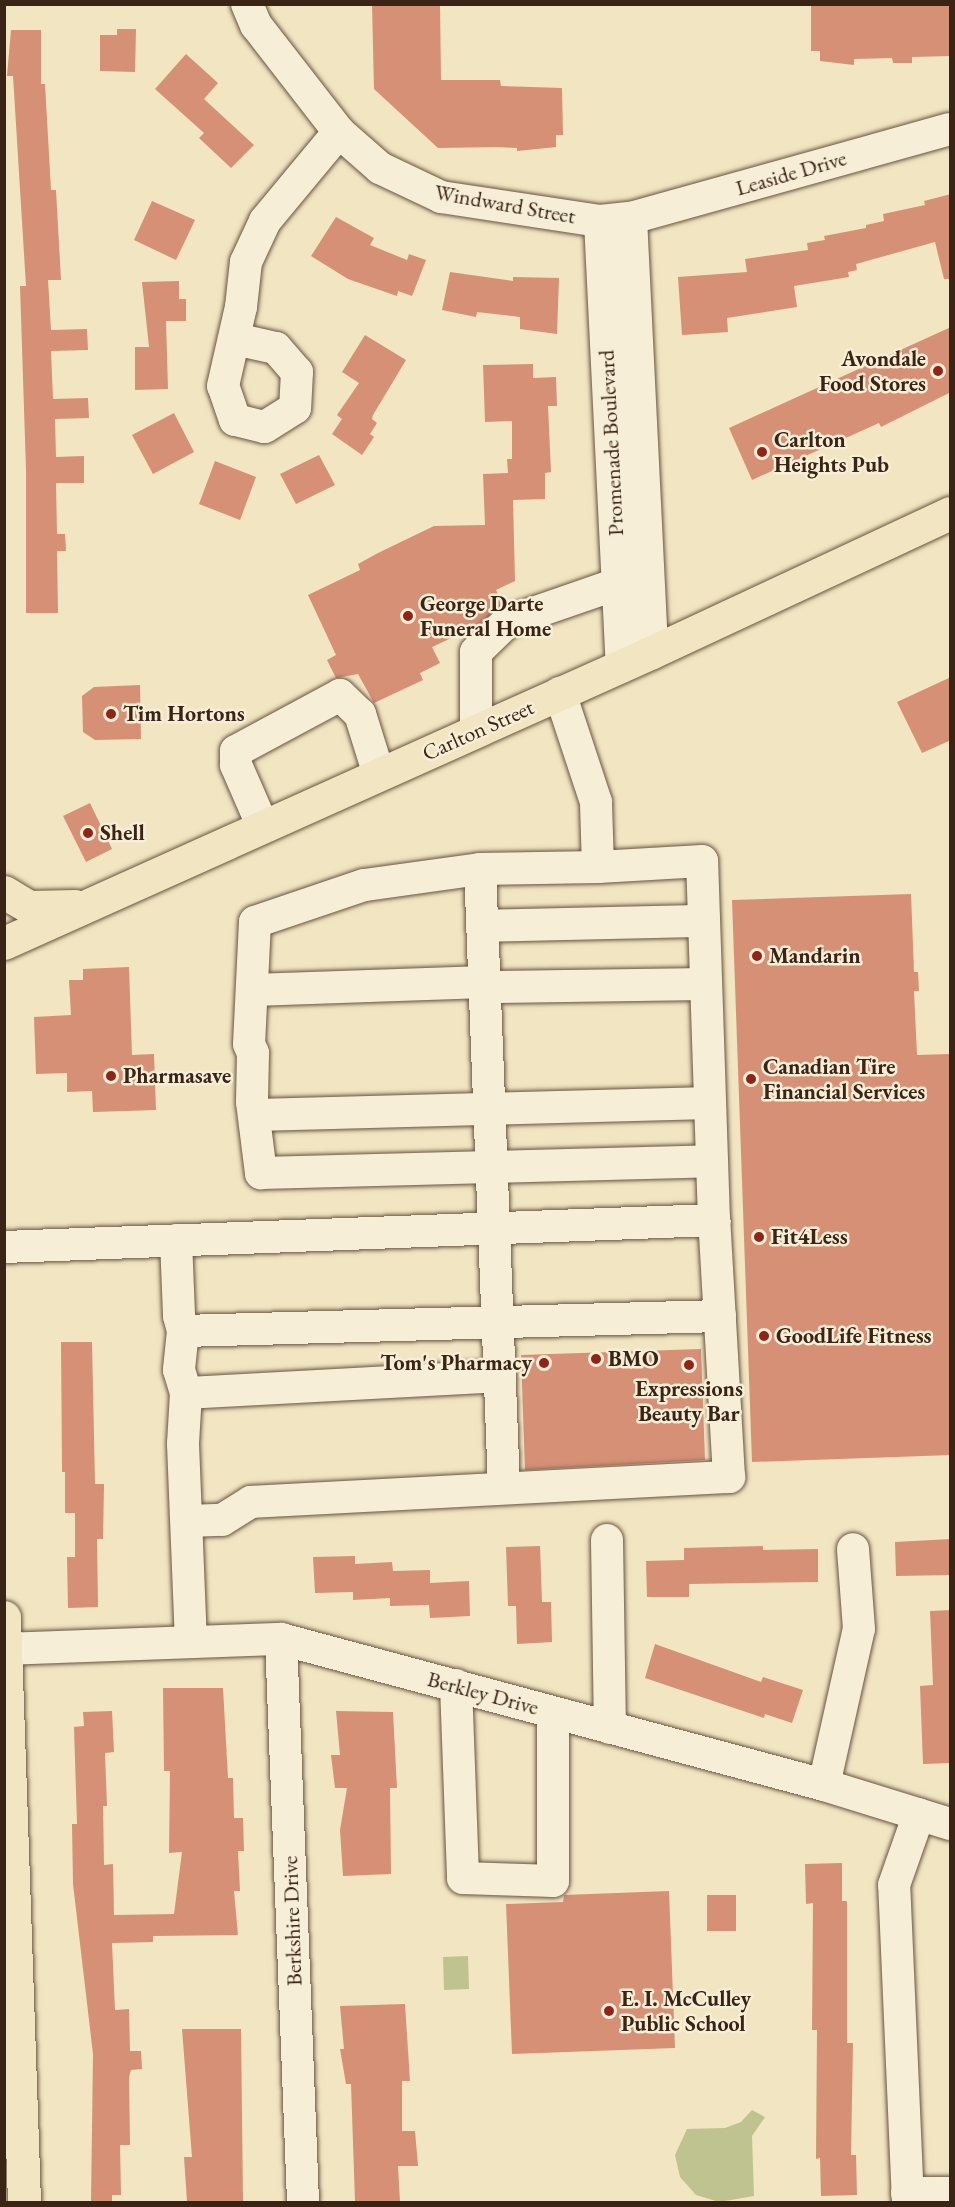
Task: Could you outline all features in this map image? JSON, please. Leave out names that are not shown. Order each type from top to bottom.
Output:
[{"type":"main road","name":"Carlton Street","points":[[4,944],[622,666],[951,513]]},
{"type":"main road","points":[[4,892],[29,907],[89,905]]},
{"type":"main road","points":[[4,1617],[24,2202]]},
{"type":"street","name":"Windward Street","points":[[247,4],[256,25],[339,132],[380,168],[441,197],[616,219]]},
{"type":"street","name":"Leaside Drive","points":[[616,219],[951,129]]},
{"type":"street","points":[[235,339],[246,262],[265,221],[339,132]]},
{"type":"street","name":"Promenade Boulevard","points":[[616,219],[648,559],[652,652]]},
{"type":"street","name":"Promenade Boulevard","points":[[616,219],[618,582],[622,666]]},
{"type":"street","points":[[476,731],[476,652],[507,622],[618,582],[648,559]]},
{"type":"street","points":[[560,693],[596,802],[598,867]]},
{"type":"street","points":[[263,827],[236,765],[236,752],[340,695],[360,714],[379,775]]},
{"type":"street","points":[[188,1521],[222,1520],[251,1502],[729,1477],[714,1220],[702,861],[598,867],[480,869],[364,885],[255,922],[254,990],[249,1005],[249,1044],[254,1053],[252,1101],[256,1115],[261,1173],[712,1161]]},
{"type":"street","points":[[480,869],[504,1487]]},
{"type":"street","points":[[482,927],[704,921]]},
{"type":"street","points":[[254,990],[485,982],[497,987],[706,984]]},
{"type":"street","points":[[256,1115],[710,1103]]},
{"type":"street","points":[[4,1247],[714,1220]]},
{"type":"street","points":[[176,1240],[179,1316],[183,1331],[179,1370],[186,1394],[183,1444],[188,1521],[191,1640]]},
{"type":"street","points":[[183,1331],[720,1316]]},
{"type":"street","points":[[186,1394],[500,1376]]},
{"type":"street","points":[[607,1540],[610,1728]]},
{"type":"street","points":[[824,1785],[859,1629],[853,1549]]},
{"type":"street","name":"Berkley Drive","points":[[6,1649],[191,1640],[281,1639],[824,1785],[951,1824]]},
{"type":"street","name":"Berkshire Drive","points":[[281,1639],[303,2202]]},
{"type":"street","points":[[456,1685],[463,1878],[553,1881],[554,1713]]},
{"type":"street","points":[[919,1814],[894,1885],[908,2198],[951,2193]]},
{"type":"green space","points":[[468,1956],[469,1989],[444,1990],[443,1957]]},
{"type":"green space","points":[[752,2110],[765,2117],[752,2136],[754,2196],[719,2202],[696,2195],[680,2177],[675,2155],[687,2129],[725,2128],[741,2122]]},
{"type":"building","points":[[372,4],[440,4],[441,80],[500,80],[501,86],[562,88],[563,135],[556,135],[556,147],[517,151],[517,148],[497,147],[438,148],[374,89]]},
{"type":"building","points":[[811,4],[951,4],[951,56],[912,57],[912,63],[893,63],[892,58],[854,59],[854,65],[820,61],[820,51],[811,51]]},
{"type":"building","points":[[117,29],[136,29],[135,72],[100,71],[100,35],[117,35]]},
{"type":"building","points":[[11,30],[41,30],[41,84],[45,84],[51,190],[56,190],[61,280],[48,280],[51,330],[87,329],[88,350],[51,351],[53,399],[88,398],[89,418],[55,419],[56,457],[84,456],[84,483],[56,483],[57,534],[65,534],[66,551],[57,551],[58,613],[26,613],[26,470],[20,286],[26,286],[13,76],[7,76]]},
{"type":"building","points":[[186,54],[218,83],[204,99],[254,145],[231,168],[199,138],[204,133],[155,89]]},
{"type":"building","points":[[951,194],[951,279],[944,279],[935,242],[856,264],[857,270],[848,272],[849,277],[794,286],[797,307],[727,318],[728,332],[682,335],[678,277],[747,272],[745,259],[808,250],[807,243],[825,240],[824,236],[866,228],[866,225],[884,221],[883,214],[925,205],[924,201]]},
{"type":"building","points":[[152,201],[195,220],[176,260],[134,240]]},
{"type":"building","points":[[336,217],[374,238],[370,245],[407,260],[409,254],[426,260],[412,296],[398,291],[397,296],[348,279],[311,256]]},
{"type":"building","points":[[450,272],[513,281],[513,277],[559,278],[557,334],[520,329],[520,317],[477,312],[476,317],[442,310]]},
{"type":"building","points":[[179,281],[179,299],[186,299],[186,321],[166,321],[168,389],[135,390],[135,347],[149,347],[142,282]]},
{"type":"building","points":[[951,327],[951,392],[881,427],[879,423],[752,480],[729,428]]},
{"type":"building","points":[[365,335],[406,360],[373,415],[372,419],[377,423],[370,434],[374,437],[362,455],[332,434],[342,419],[337,415],[359,383],[342,372]]},
{"type":"building","name":"George Darte Funeral Home","points":[[533,364],[533,378],[556,377],[557,406],[548,406],[551,472],[545,473],[545,499],[513,500],[515,581],[496,590],[503,604],[477,626],[432,647],[440,663],[420,673],[423,680],[374,703],[358,674],[336,678],[327,660],[336,655],[308,595],[360,570],[358,564],[378,553],[434,526],[485,525],[483,474],[508,473],[507,459],[512,459],[512,421],[485,422],[483,365]]},
{"type":"building","points":[[174,413],[194,452],[153,474],[132,435]]},
{"type":"building","points":[[319,455],[335,485],[296,504],[280,474]]},
{"type":"building","points":[[215,461],[256,477],[240,520],[199,504]]},
{"type":"building","points":[[951,677],[951,740],[922,753],[897,702]]},
{"type":"building","name":"Tim Hortons","points":[[140,685],[141,739],[95,740],[83,732],[82,696],[94,687]]},
{"type":"building","name":"Shell","points":[[90,803],[112,849],[86,862],[63,816]]},
{"type":"building","points":[[911,894],[914,972],[918,972],[919,991],[914,991],[917,1055],[951,1054],[951,1455],[752,1462],[732,900]]},
{"type":"building","points":[[129,967],[132,1055],[154,1054],[156,1110],[93,1112],[92,1091],[67,1092],[67,1073],[36,1074],[34,1017],[71,1015],[69,980],[83,980],[83,969]]},
{"type":"building","points":[[61,1342],[92,1342],[95,1484],[104,1484],[103,1539],[97,1539],[98,1607],[68,1608],[67,1557],[75,1557],[75,1513],[65,1513],[65,1472],[62,1472]]},
{"type":"building","points":[[701,1349],[705,1460],[525,1470],[521,1355]]},
{"type":"building","points":[[951,1539],[951,1575],[896,1576],[895,1542]]},
{"type":"building","points":[[540,1546],[542,1602],[551,1602],[552,1642],[517,1644],[516,1606],[508,1606],[506,1547]]},
{"type":"building","points":[[763,1546],[763,1550],[818,1549],[818,1582],[689,1584],[689,1597],[647,1597],[646,1561],[684,1560],[684,1548]]},
{"type":"building","points":[[355,1556],[355,1564],[392,1562],[393,1571],[430,1570],[430,1583],[469,1581],[470,1616],[430,1618],[429,1605],[390,1606],[390,1598],[353,1600],[353,1592],[315,1593],[313,1557]]},
{"type":"building","points":[[951,1610],[951,1763],[923,1764],[920,1686],[933,1685],[930,1611]]},
{"type":"building","points":[[655,1644],[761,1682],[763,1677],[803,1690],[792,1723],[765,1714],[764,1718],[645,1678]]},
{"type":"building","points":[[163,1688],[223,1688],[228,1778],[233,1778],[234,1818],[243,1818],[244,1851],[238,1851],[240,1891],[234,1891],[238,1935],[153,1936],[153,1942],[112,1943],[115,2010],[129,2009],[130,2051],[141,2051],[142,2069],[131,2070],[129,2077],[130,2145],[120,2145],[121,2195],[112,2195],[112,2202],[91,2202],[93,2054],[73,1884],[72,1824],[77,1824],[74,1727],[84,1726],[83,1712],[112,1711],[114,1752],[105,1753],[107,1806],[103,1806],[104,1865],[113,1864],[114,1915],[174,1914],[182,1852],[169,1853],[170,1771],[164,1771]]},
{"type":"building","points":[[336,1711],[393,1712],[397,1788],[390,1788],[391,1874],[343,1876],[340,1830],[347,1788],[335,1788],[331,1755],[340,1755]]},
{"type":"building","points":[[842,1863],[842,1901],[847,1901],[847,2043],[853,2043],[851,2155],[856,2155],[857,2195],[821,2196],[820,2158],[816,2159],[817,2030],[812,2030],[813,1903],[806,1904],[805,1864]]},
{"type":"building","points":[[669,1891],[675,2048],[512,2054],[506,1904],[563,1902],[564,1895]]},
{"type":"building","points":[[707,1895],[736,1895],[736,1931],[707,1931]]},
{"type":"building","points":[[405,2004],[410,2081],[402,2081],[402,2131],[415,2131],[418,2166],[398,2166],[400,2202],[355,2202],[351,2084],[346,2084],[340,2049],[344,2049],[340,2006]]},
{"type":"building","points":[[182,2029],[241,2029],[243,2202],[187,2202],[184,2157],[192,2157]]},
{"type":"place","name":"Avondale Food Stores","points":[[938,371]]},
{"type":"place","name":"Carlton Heights Pub","points":[[762,452]]},
{"type":"place","name":"George Darte Funeral Home","points":[[408,616]]},
{"type":"place","name":"Tim Hortons","points":[[111,714]]},
{"type":"place","name":"Shell","points":[[88,833]]},
{"type":"place","name":"Mandarin","points":[[757,956]]},
{"type":"place","name":"Pharmasave","points":[[111,1076]]},
{"type":"place","name":"Canadian Tire Financial Services","points":[[751,1079]]},
{"type":"place","name":"Fit4Less","points":[[759,1237]]},
{"type":"place","name":"GoodLife Fitness","points":[[764,1336]]},
{"type":"place","name":"BMO","points":[[596,1359]]},
{"type":"place","name":"Tom's Pharmacy","points":[[544,1363]]},
{"type":"place","name":"Expressions Beauty Bar","points":[[689,1365]]},
{"type":"place","name":"E. I. McCulley Public School","points":[[609,2011]]}]
